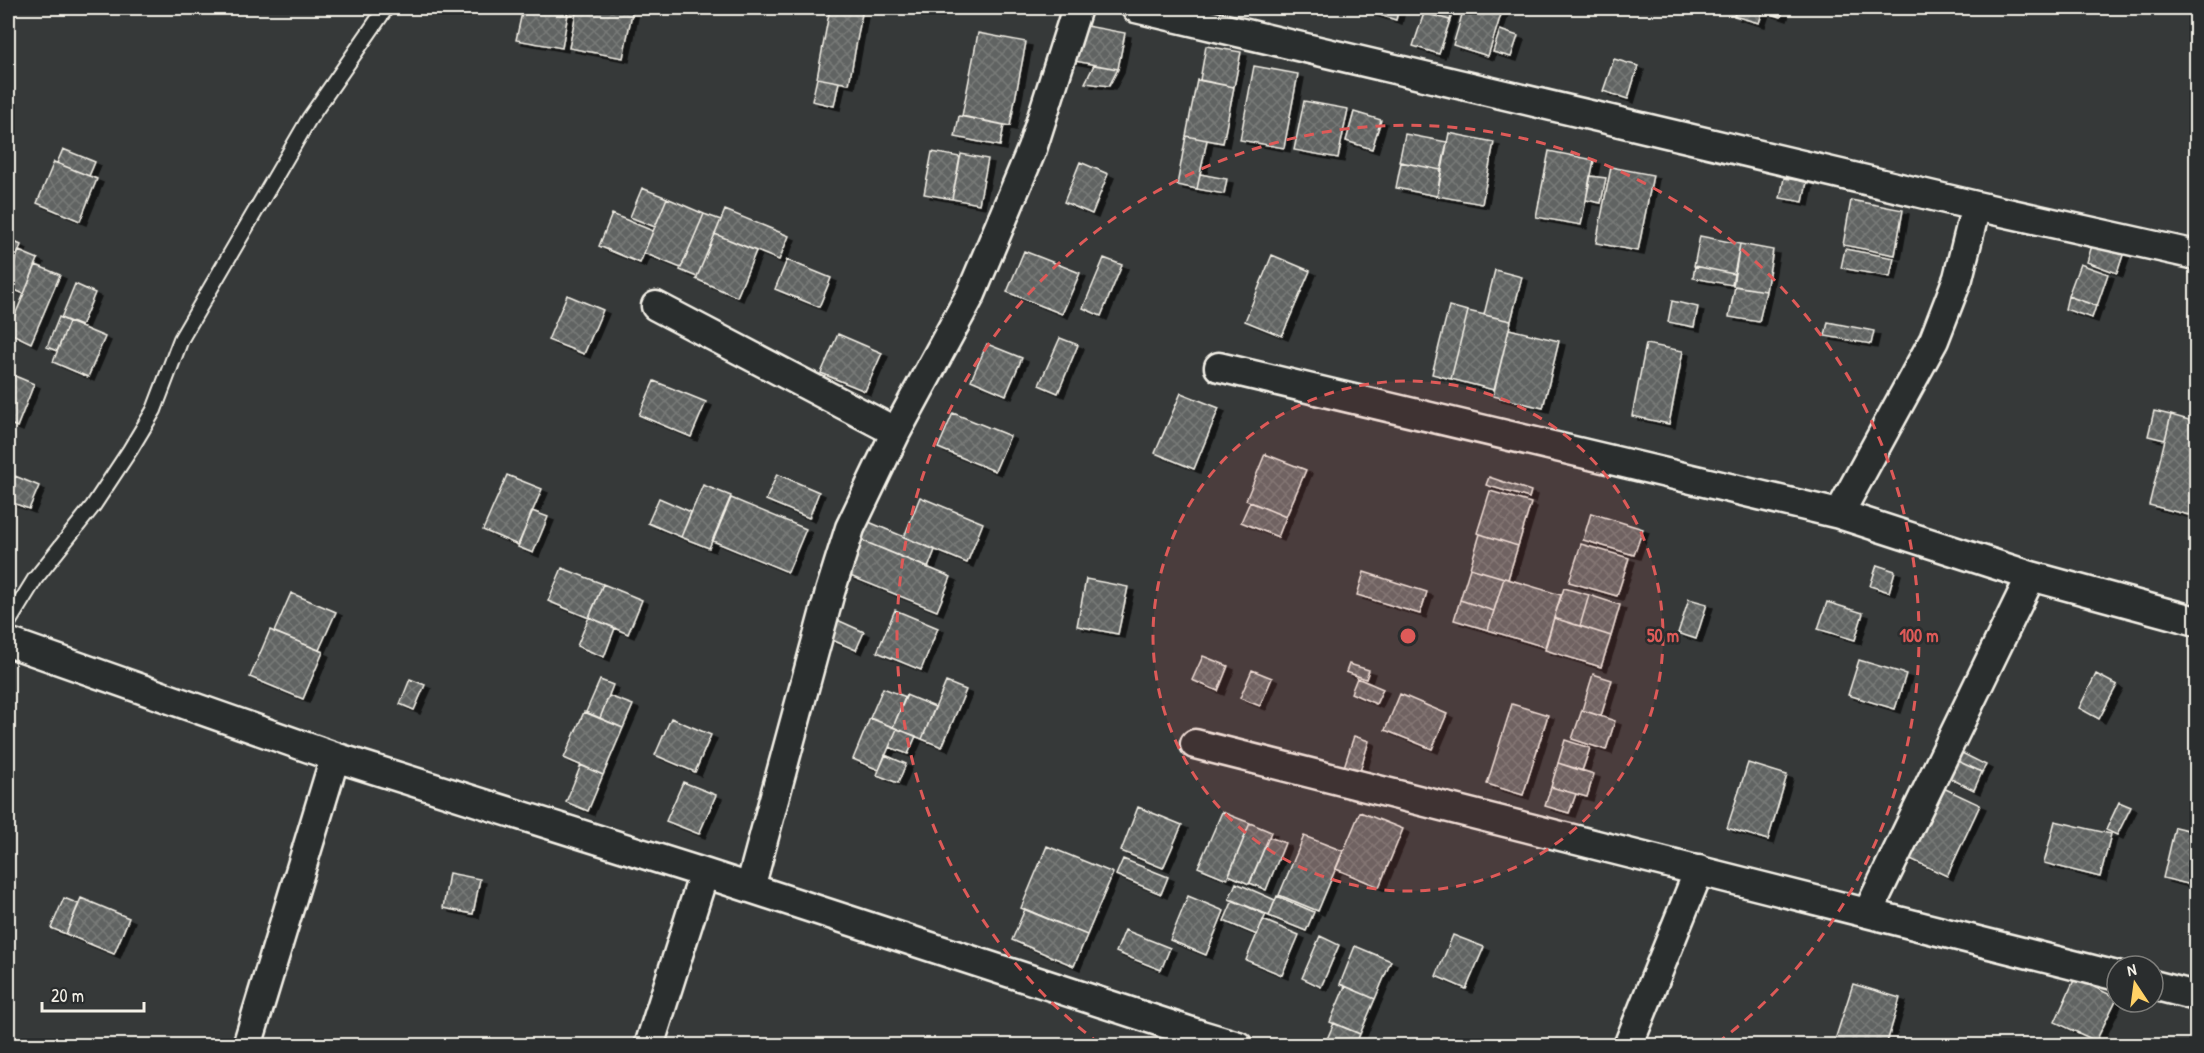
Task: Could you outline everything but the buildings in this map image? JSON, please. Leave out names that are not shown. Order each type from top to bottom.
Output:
[{"type":"street","points":[[750,888],[830,592],[850,528],[896,432],[976,284],[1032,149],[1077,8]]},
{"type":"street","points":[[1136,8],[1976,206],[2196,255]]},
{"type":"street","points":[[1839,514],[1934,340],[1958,278],[1976,206]]},
{"type":"street","points":[[656,306],[896,432]]},
{"type":"street","points":[[1219,367],[1839,514],[2031,576],[2196,621]]},
{"type":"street","points":[[1868,912],[2031,576]]},
{"type":"street","points":[[8,642],[335,757],[750,888],[1199,1040],[1238,1046]]},
{"type":"street","points":[[1195,744],[2105,973]]},
{"type":"street","points":[[247,1046],[335,757]]},
{"type":"street","points":[[1628,1046],[1699,870]]},
{"type":"street","points":[[649,1046],[704,873]]},
{"type":"street","points":[[2165,988],[2196,996]]},
{"type":"lane","points":[[8,623],[35,579],[93,506],[130,450],[154,410],[182,339],[303,129],[386,8]]}]
